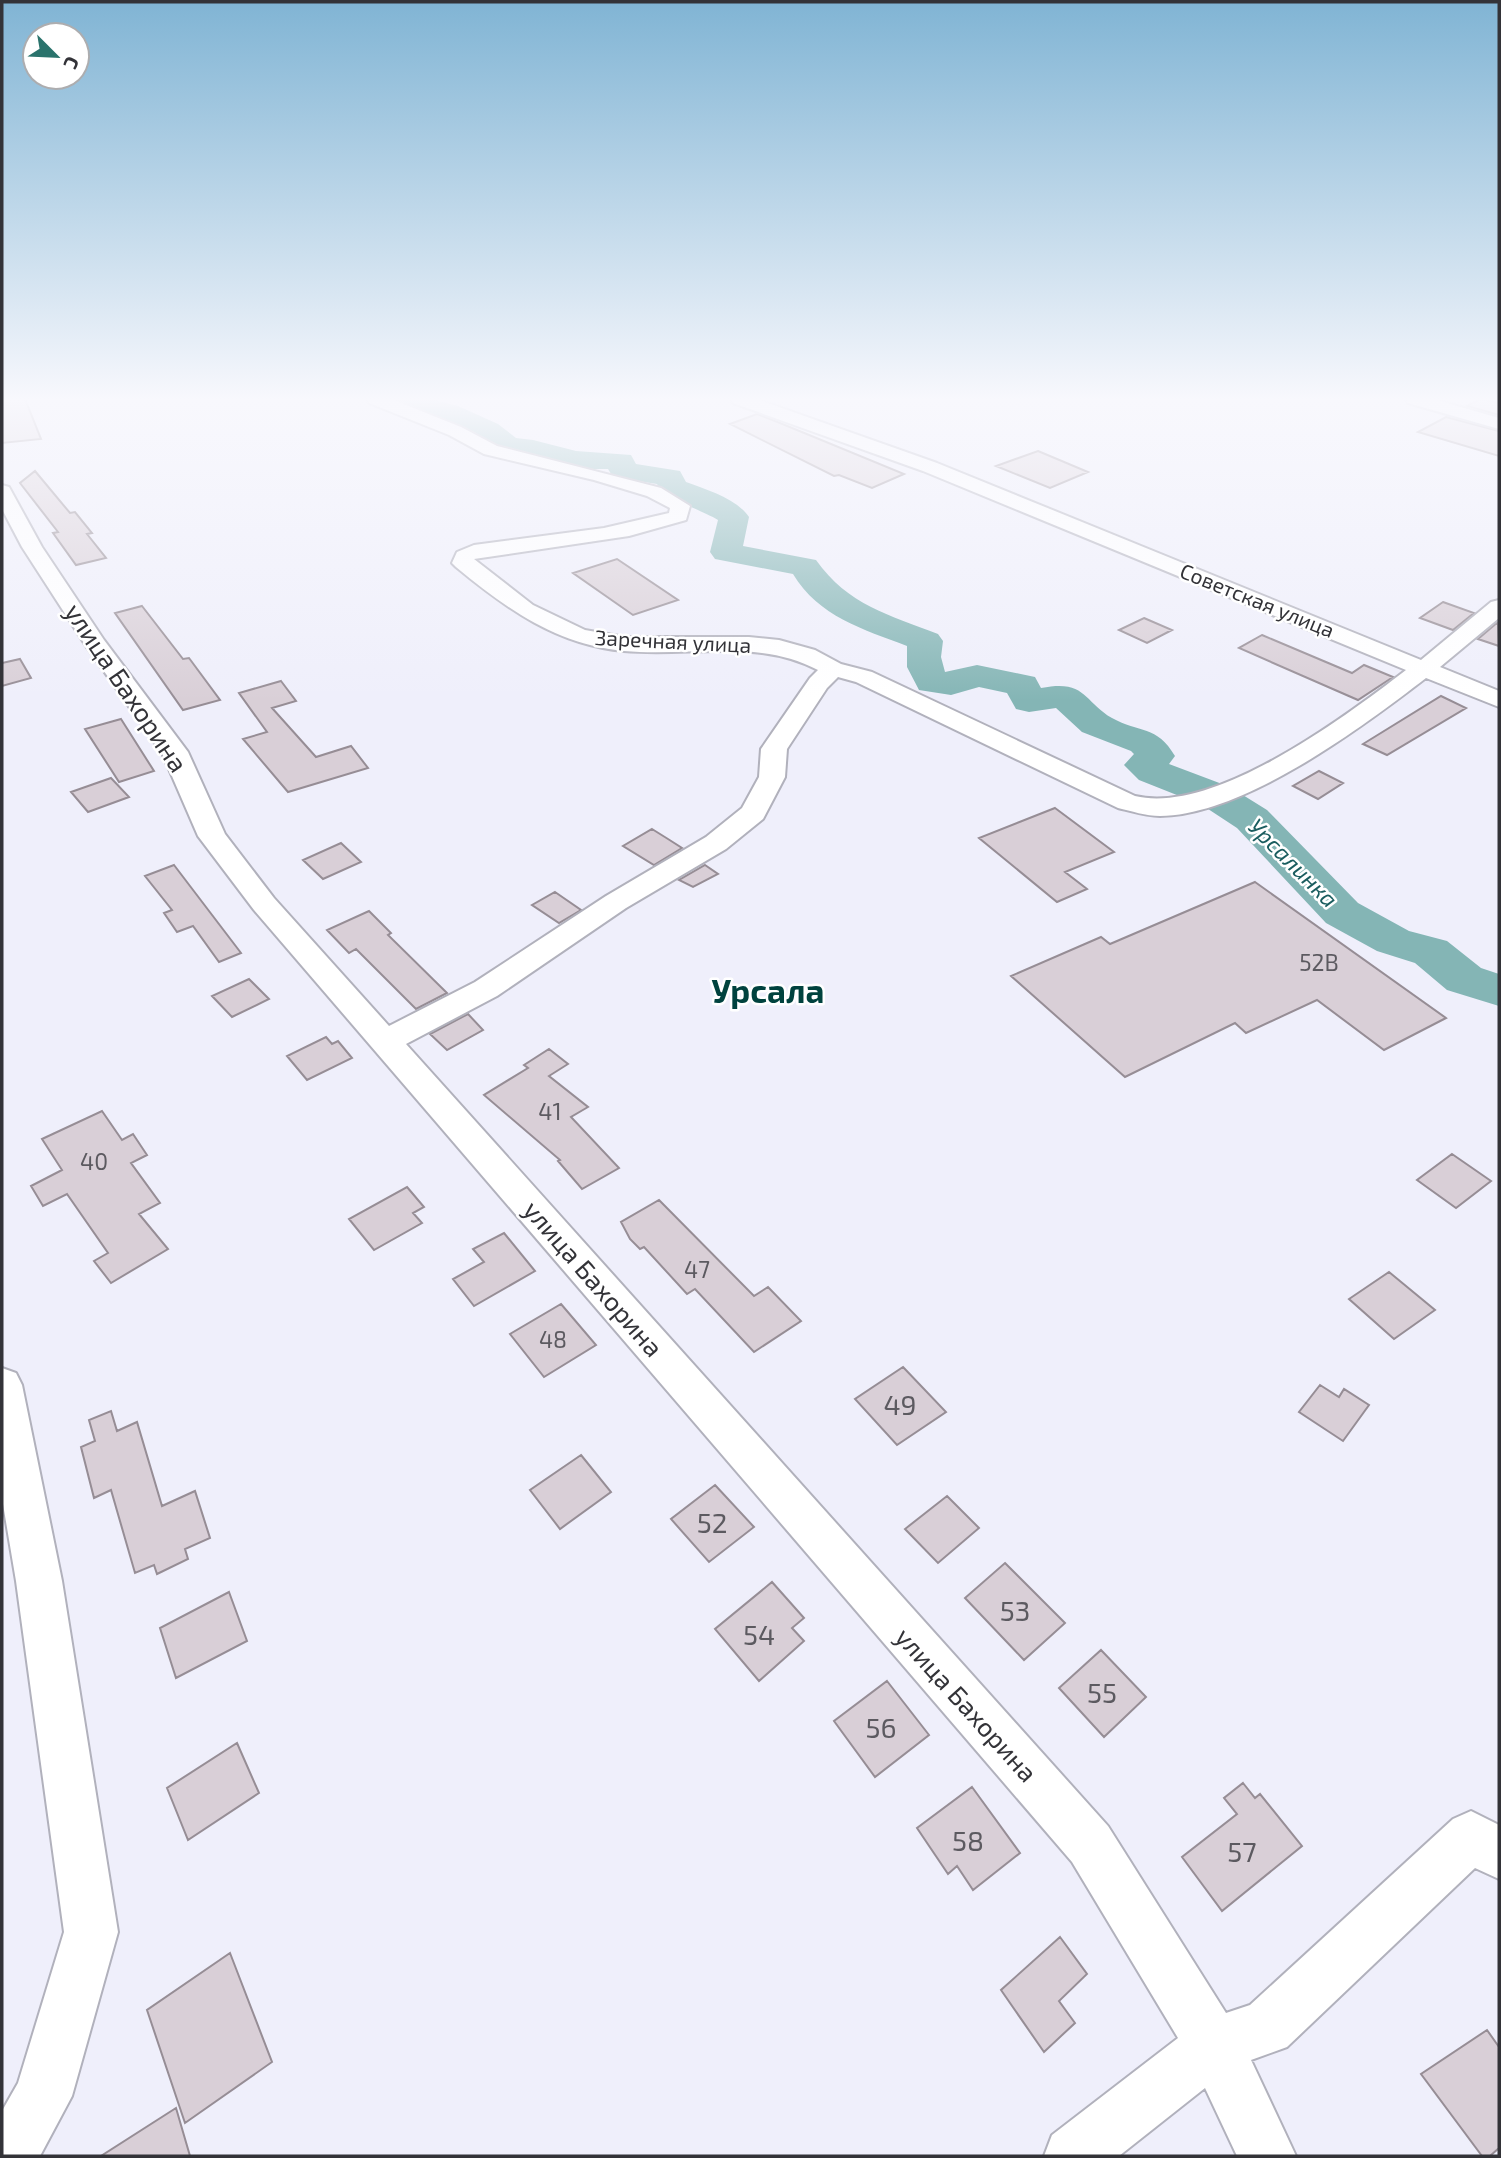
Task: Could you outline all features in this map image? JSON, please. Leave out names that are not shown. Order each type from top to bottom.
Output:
[{"type":"street","name":"улица Бахорина","points":[[7,500],[32,547],[94,643],[175,752],[212,836],[264,904],[817,1537],[1090,1844],[1214,2045],[1267,2156]]},
{"type":"street","name":"Заречная улица","points":[[668,500],[680,506],[679,516],[660,523],[547,543],[474,551],[464,556],[463,563],[516,606],[548,624],[597,641],[748,645],[796,651],[833,668]]},
{"type":"street","name":"Советская улица","points":[[1010,500],[1499,700]]},
{"type":"street","points":[[386,1041],[486,989],[616,902],[716,843],[744,821],[753,813],[772,777],[774,748],[818,683],[833,668],[864,677],[1127,802],[1161,808],[1216,796],[1268,772],[1348,725],[1425,670],[1499,607]]},
{"type":"street","points":[[2,1385],[39,1581],[91,1932],[43,2096],[8,2156]]},
{"type":"street","points":[[1073,2156],[1214,2045],[1267,2026],[1471,1837],[1499,1853]]},
{"type":"building","points":[[33,500],[59,500],[70,513],[75,512],[92,533],[87,534],[106,558],[76,565],[53,533],[58,532]]},
{"type":"building","points":[[617,559],[678,600],[633,615],[573,573]]},
{"type":"building","points":[[1443,602],[1474,613],[1453,630],[1420,618]]},
{"type":"building","points":[[142,606],[183,659],[189,658],[220,700],[183,710],[115,613]]},
{"type":"building","points":[[1144,618],[1172,630],[1147,643],[1119,630]]},
{"type":"building","points":[[1498,622],[1499,646],[1478,639]]},
{"type":"building","points":[[1262,635],[1352,673],[1364,665],[1393,677],[1358,700],[1239,648]]},
{"type":"building","points":[[20,659],[31,678],[2,686],[2,663]]},
{"type":"building","points":[[281,681],[296,701],[272,708],[316,757],[351,746],[368,768],[288,792],[243,739],[267,732],[239,693]]},
{"type":"building","points":[[1441,696],[1466,708],[1387,755],[1363,744]]},
{"type":"building","points":[[121,719],[154,771],[119,782],[85,729]]},
{"type":"building","points":[[1319,771],[1343,783],[1318,799],[1293,786]]},
{"type":"building","points":[[111,778],[129,797],[88,812],[71,792]]},
{"type":"building","points":[[1055,808],[1114,852],[1065,872],[1087,889],[1057,902],[979,838]]},
{"type":"building","points":[[652,829],[682,848],[654,865],[623,846]]},
{"type":"building","points":[[341,843],[361,862],[323,879],[303,860]]},
{"type":"building","points":[[174,865],[241,953],[219,962],[193,926],[177,932],[164,913],[172,910],[145,876]]},
{"type":"building","points":[[705,865],[718,874],[693,887],[679,880]]},
{"type":"building","points":[[1255,882],[1446,1018],[1384,1050],[1317,1000],[1246,1033],[1235,1023],[1125,1077],[1011,976],[1101,937],[1110,944]]},
{"type":"building","points":[[555,892],[581,910],[559,923],[532,905]]},
{"type":"building","points":[[369,911],[391,933],[388,935],[447,993],[416,1009],[356,949],[349,953],[327,930]]},
{"type":"building","points":[[249,979],[269,999],[232,1017],[212,996]]},
{"type":"building","points":[[468,1014],[483,1030],[447,1050],[430,1034]]},
{"type":"building","points":[[326,1037],[332,1044],[338,1041],[352,1058],[307,1080],[287,1056]]},
{"type":"building","points":[[549,1049],[568,1064],[549,1076],[588,1107],[571,1117],[619,1168],[582,1189],[558,1161],[560,1160],[484,1095],[528,1068],[524,1065]]},
{"type":"building","points":[[102,1111],[122,1140],[133,1134],[147,1155],[131,1163],[160,1203],[139,1214],[168,1249],[111,1283],[94,1261],[108,1253],[67,1194],[43,1206],[31,1186],[62,1170],[42,1139]]},
{"type":"building","points":[[1452,1154],[1491,1181],[1456,1208],[1417,1180]]},
{"type":"building","points":[[407,1187],[424,1207],[413,1213],[422,1223],[374,1250],[349,1219]]},
{"type":"building","points":[[659,1200],[754,1296],[768,1287],[801,1321],[754,1352],[695,1289],[687,1294],[644,1247],[640,1249],[630,1239],[621,1222]]},
{"type":"building","points":[[504,1233],[535,1271],[474,1306],[453,1279],[484,1262],[473,1249]]},
{"type":"building","points":[[1389,1272],[1435,1310],[1394,1339],[1349,1299]]},
{"type":"building","points":[[561,1304],[596,1345],[544,1377],[510,1334]]},
{"type":"building","points":[[903,1367],[946,1412],[897,1445],[855,1399]]},
{"type":"building","points":[[1320,1385],[1339,1397],[1344,1389],[1369,1405],[1343,1441],[1299,1412]]},
{"type":"building","points":[[111,1411],[117,1431],[137,1422],[162,1506],[195,1491],[210,1538],[185,1549],[188,1559],[157,1574],[154,1565],[135,1573],[111,1490],[94,1498],[81,1447],[95,1441],[89,1420]]},
{"type":"building","points":[[581,1455],[611,1492],[560,1529],[530,1490]]},
{"type":"building","points":[[715,1485],[754,1527],[709,1562],[671,1519]]},
{"type":"building","points":[[947,1496],[979,1528],[938,1563],[905,1529]]},
{"type":"building","points":[[1005,1563],[1065,1623],[1024,1660],[965,1598]]},
{"type":"building","points":[[772,1582],[804,1618],[792,1628],[804,1641],[759,1681],[715,1629]]},
{"type":"building","points":[[229,1592],[247,1641],[176,1678],[160,1628]]},
{"type":"building","points":[[1101,1650],[1146,1697],[1104,1737],[1059,1688]]},
{"type":"building","points":[[887,1681],[929,1735],[875,1777],[834,1721]]},
{"type":"building","points":[[237,1743],[259,1793],[188,1840],[167,1788]]},
{"type":"building","points":[[1243,1783],[1255,1798],[1260,1794],[1302,1846],[1222,1911],[1182,1857],[1237,1814],[1224,1798]]},
{"type":"building","points":[[972,1787],[1020,1853],[973,1890],[957,1866],[948,1874],[917,1828]]},
{"type":"building","points":[[1060,1937],[1087,1974],[1059,2001],[1075,2023],[1044,2052],[1001,1990]]},
{"type":"building","points":[[230,1953],[272,2062],[185,2123],[147,2010]]},
{"type":"building","points":[[1487,2030],[1499,2047],[1499,2148],[1490,2156],[1482,2156],[1421,2074]]},
{"type":"building","points":[[176,2108],[190,2156],[101,2156]]},
{"type":"waterway","name":"Урсалинка","points":[[704,500],[734,517],[726,552],[805,567],[827,595],[842,606],[926,641],[924,662],[932,682],[951,684],[977,676],[1022,685],[1029,701],[1054,697],[1067,699],[1095,724],[1145,743],[1155,756],[1144,765],[1153,772],[1216,796],[1252,819],[1342,913],[1393,941],[1431,952],[1464,979],[1499,990]]},
{"type":"district","name":"Урсала","points":[[768,991]]}]
